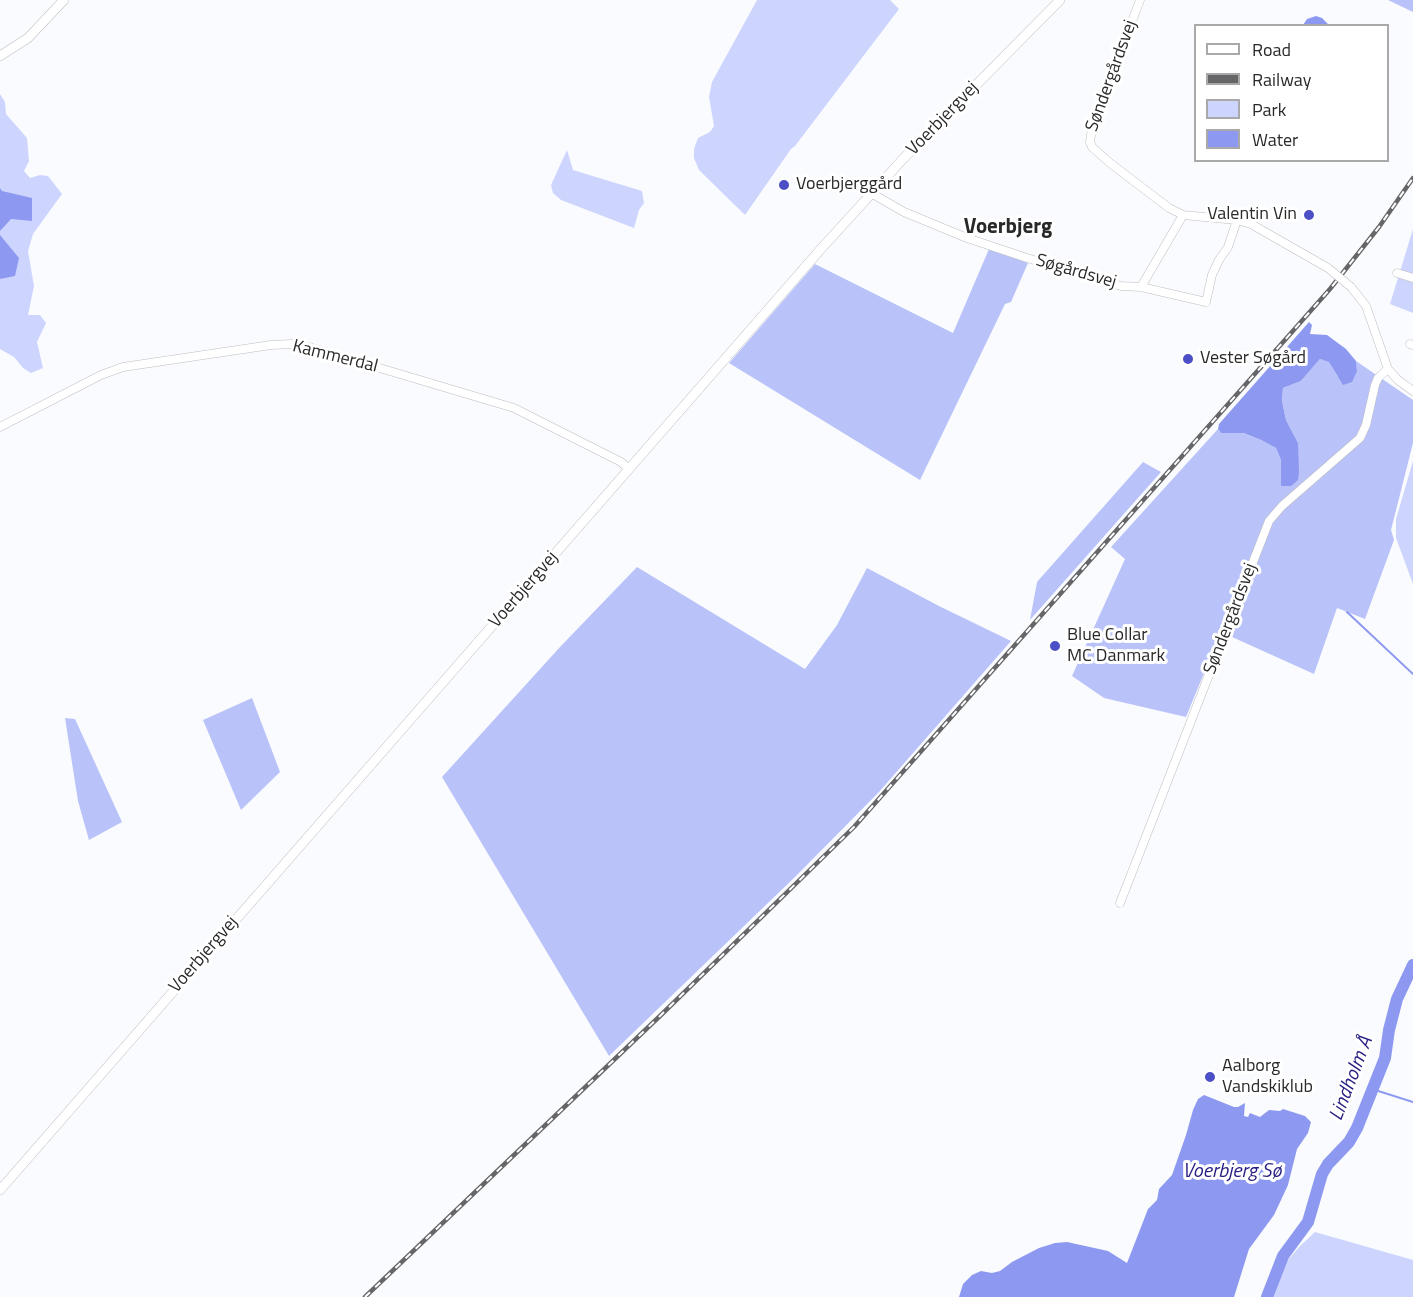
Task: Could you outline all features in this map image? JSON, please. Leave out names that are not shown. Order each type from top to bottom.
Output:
[{"type":"street","points":[[0,56],[28,38],[64,0]]},
{"type":"street","name":"Voerbjergvej","points":[[0,1190],[871,193],[1060,0]]},
{"type":"street","name":"Søndergårdsvej","points":[[1140,0],[1092,128],[1090,142],[1098,153],[1168,208],[1183,215],[1237,220],[1251,224],[1328,268],[1351,286],[1366,306],[1388,369],[1398,380],[1413,390]]},
{"type":"street","name":"Søgårdsvej","points":[[871,193],[904,212],[967,238],[1121,286],[1141,287],[1206,302],[1212,275],[1228,247],[1237,220]]},
{"type":"street","points":[[1141,287],[1183,215]]},
{"type":"street","points":[[1397,273],[1413,278]]},
{"type":"street","name":"Kammerdal","points":[[0,427],[101,375],[123,367],[291,344],[309,347],[514,408],[621,462],[629,469]]},
{"type":"street","name":"Søndergårdsvej","points":[[1120,903],[1269,521],[1282,506],[1360,438],[1366,425],[1375,385],[1378,378],[1388,369]]},
{"type":"green space","points":[[757,0],[890,0],[899,9],[791,149],[745,215],[699,170],[694,158],[694,149],[698,138],[710,132],[714,126],[709,97],[712,82]]},
{"type":"green space","points":[[0,94],[5,102],[6,114],[27,138],[29,161],[24,171],[30,178],[40,175],[48,176],[62,194],[33,234],[28,251],[34,286],[28,315],[40,315],[46,323],[37,342],[43,368],[31,373],[23,368],[14,357],[0,349]]},
{"type":"green space","points":[[567,150],[573,170],[642,191],[644,203],[639,210],[634,228],[561,200],[553,193],[551,185]]},
{"type":"green space","points":[[1413,229],[1413,313],[1390,304]]},
{"type":"green space","points":[[1413,461],[1413,584],[1396,538],[1396,519]]},
{"type":"green space","points":[[1315,1232],[1413,1260],[1413,1297],[1272,1297],[1282,1267]]},
{"type":"shaded area","points":[[1388,0],[1413,0],[1413,12]]},
{"type":"shaded area","points":[[989,249],[1028,263],[1011,302],[1005,304],[920,480],[729,363],[815,264],[953,333]]},
{"type":"shaded area","points":[[1320,359],[1329,361],[1338,377],[1357,371],[1356,361],[1413,400],[1413,443],[1391,530],[1394,540],[1365,619],[1337,608],[1314,674],[1221,632],[1186,717],[1104,698],[1072,676],[1125,559],[1111,547],[1218,429],[1221,433],[1242,433],[1276,448],[1281,460],[1281,486],[1298,443],[1286,420],[1282,401],[1283,388],[1301,381]]},
{"type":"shaded area","points":[[1143,462],[1161,472],[1030,620],[1037,582]]},
{"type":"shaded area","points":[[637,567],[805,669],[837,625],[867,568],[1011,641],[879,792],[795,877],[609,1056],[442,777],[560,647]]},
{"type":"shaded area","points":[[252,698],[280,772],[241,810],[203,720]]},
{"type":"shaded area","points":[[65,718],[75,719],[122,822],[89,840],[78,801]]},
{"type":"water","points":[[1316,16],[1328,24],[1304,24],[1307,19]]},
{"type":"water","points":[[0,188],[2,191],[32,198],[32,221],[11,219],[0,231]]},
{"type":"water","points":[[0,235],[19,258],[15,276],[0,279]]},
{"type":"water","points":[[1309,322],[1312,325],[1310,334],[1327,335],[1346,349],[1356,361],[1357,371],[1352,382],[1343,385],[1329,362],[1320,359],[1301,381],[1283,388],[1282,401],[1286,420],[1298,443],[1299,472],[1298,480],[1291,486],[1281,486],[1281,460],[1276,448],[1243,433],[1221,433],[1218,429],[1219,424]]},
{"type":"water","name":"Voerbjerg Sø","points":[[1204,1095],[1234,1107],[1245,1103],[1244,1116],[1248,1117],[1250,1113],[1260,1117],[1269,1110],[1283,1109],[1305,1116],[1311,1122],[1308,1133],[1297,1149],[1288,1185],[1274,1215],[1249,1249],[1234,1297],[959,1297],[963,1284],[972,1275],[981,1271],[992,1273],[1000,1271],[1039,1248],[1055,1243],[1067,1242],[1108,1251],[1127,1263],[1148,1209],[1157,1200],[1159,1189],[1172,1175],[1193,1110],[1198,1099]]},
{"type":"waterway","points":[[1347,612],[1413,674]]},
{"type":"waterway","name":"Lindholm Å","points":[[1267,1297],[1283,1256],[1308,1222],[1322,1174],[1328,1164],[1349,1142],[1357,1128],[1385,1058],[1397,999],[1413,965]]},
{"type":"waterway","points":[[1372,1089],[1413,1102]]},
{"type":"railway","points":[[365,1297],[661,1015],[854,827],[1330,289],[1379,227],[1413,178]]},
{"type":"place","name":"Voerbjerggård","points":[[784,185]]},
{"type":"place","name":"Valentin Vin","points":[[1309,215]]},
{"type":"place","name":"Vester Søgård","points":[[1188,359]]},
{"type":"place","name":"Blue Collar MC Danmark","points":[[1055,646]]},
{"type":"place","name":"Aalborg Vandskiklub","points":[[1210,1077]]},
{"type":"district","name":"Voerbjerg","points":[[1008,228]]}]
